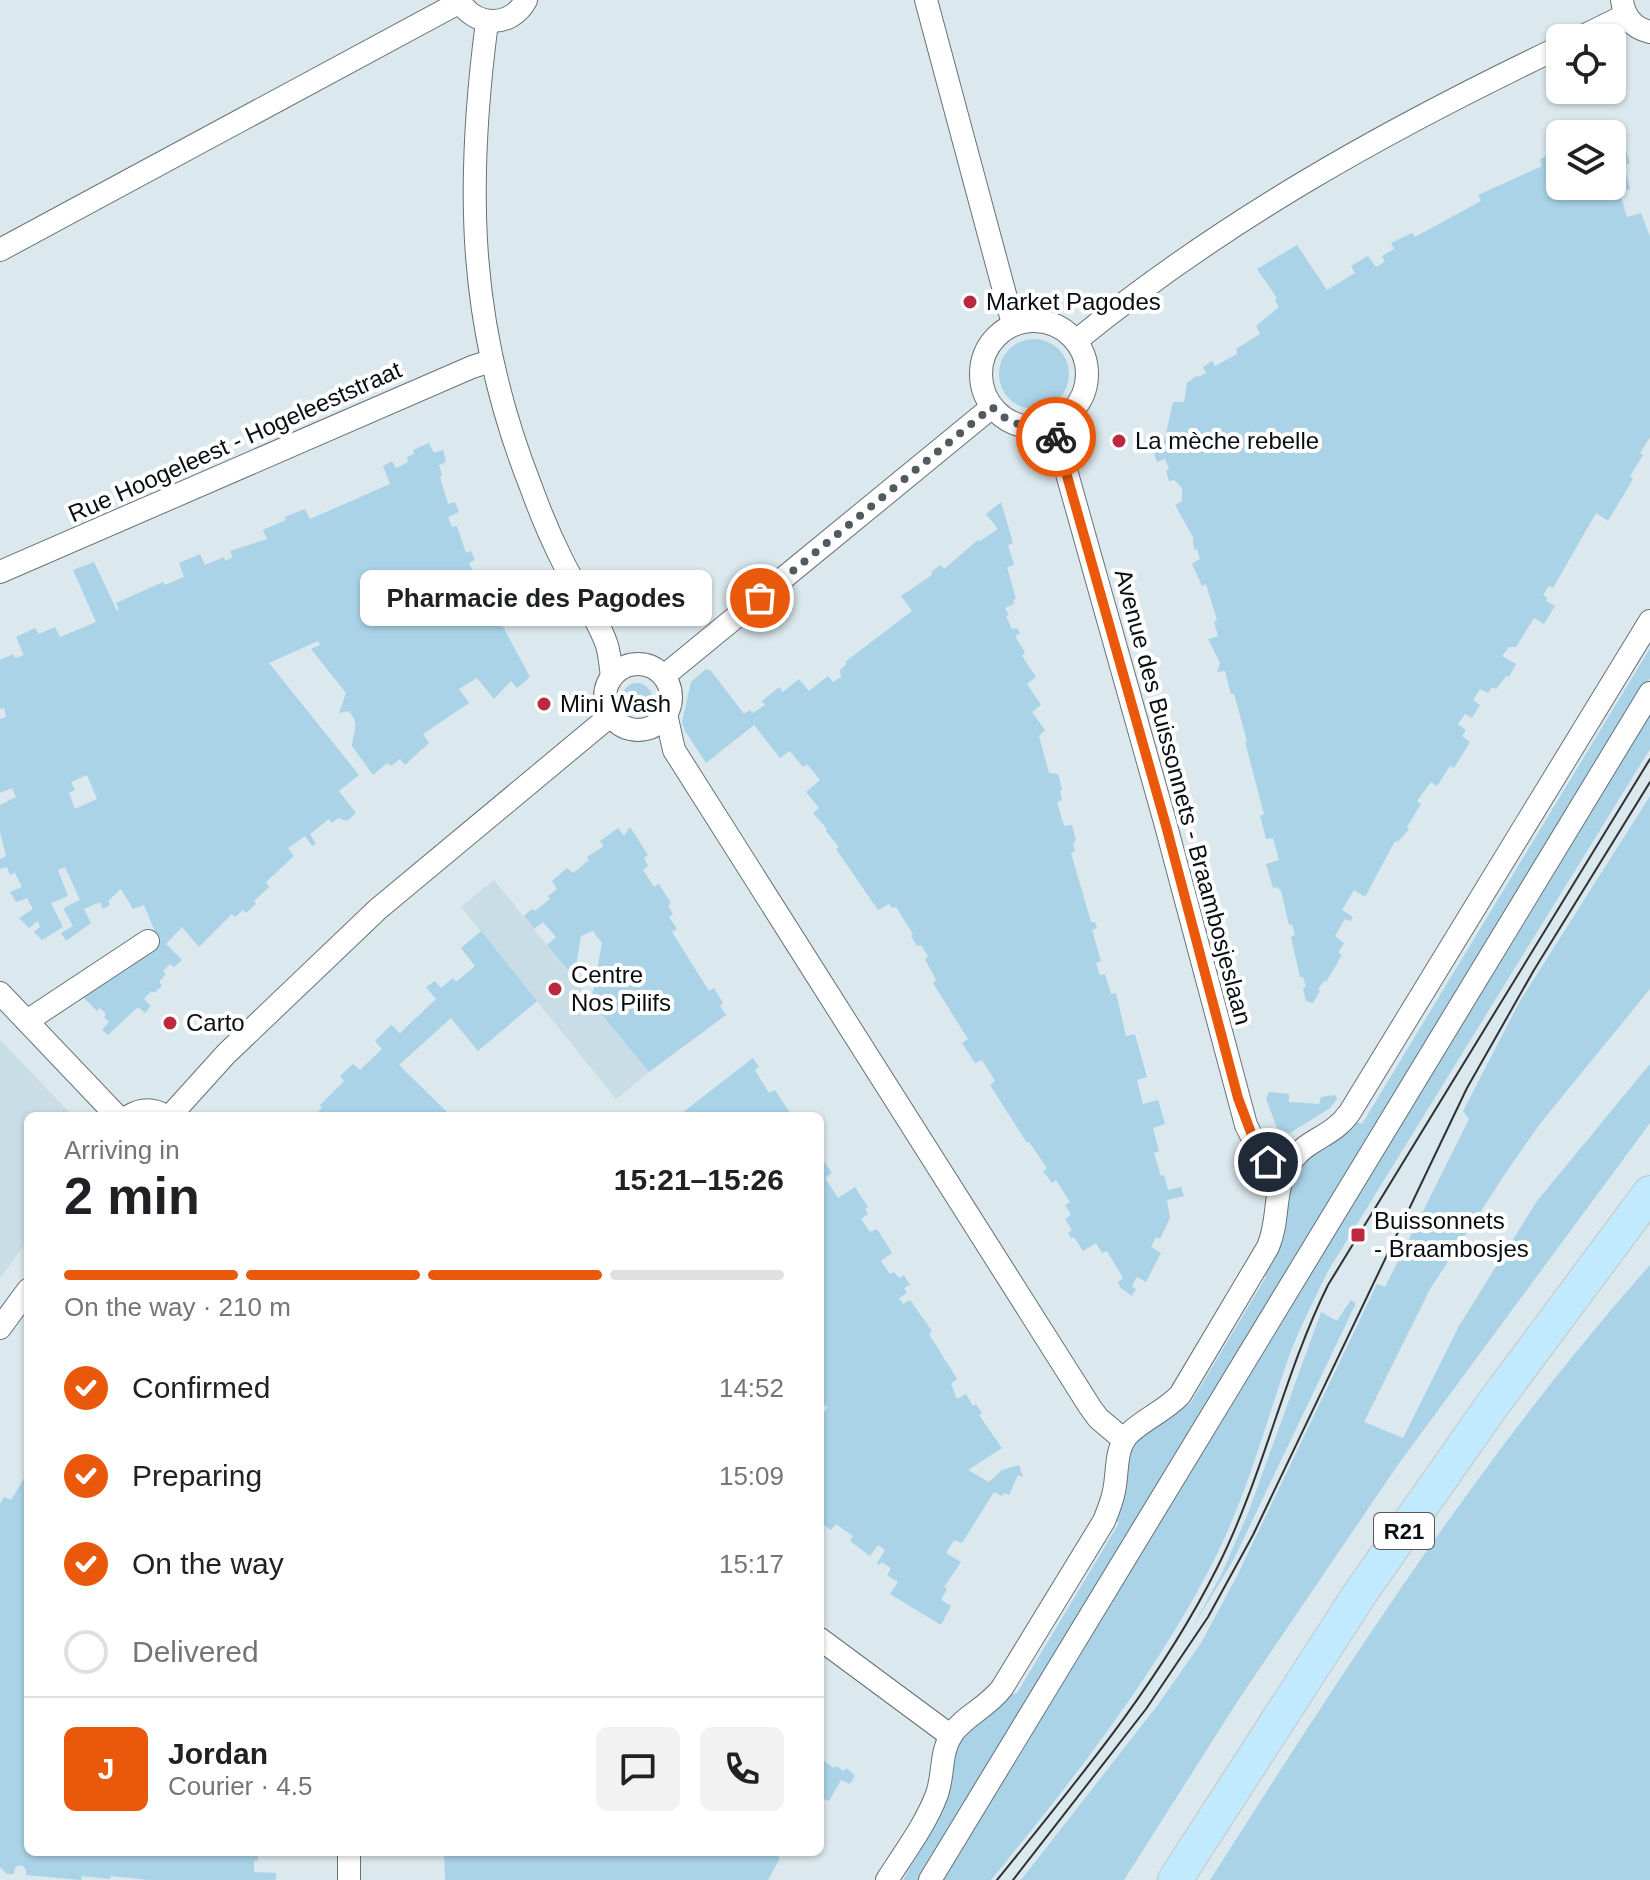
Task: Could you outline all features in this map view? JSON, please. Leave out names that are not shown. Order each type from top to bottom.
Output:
[{"type":"main road","name":"R21","points":[[1175,1880],[1359,1595],[1493,1404],[1650,1193]]},
{"type":"street","points":[[0,250],[460,1],[471,15],[487,22],[509,18],[518,12],[526,0]]},
{"type":"street","points":[[926,0],[1013,324]]},
{"type":"street","points":[[1600,24],[1624,8],[1638,28],[1650,32]]},
{"type":"street","points":[[487,22],[475,132],[473,206],[478,270],[491,361],[535,497],[562,560],[606,641],[612,676]]},
{"type":"street","points":[[1076,341],[1202,246],[1320,171],[1404,124],[1546,54]]},
{"type":"street","points":[[1027,321],[1055,324],[1076,341],[1087,367],[1087,381],[1076,408],[1053,424],[1026,427],[1013,423],[992,407],[982,385],[983,360],[994,339],[1013,324],[1027,321]]},
{"type":"street","name":"Rue Hoogeleest - Hogeleeststraat","points":[[0,572],[491,361]]},
{"type":"street","points":[[664,676],[992,407]]},
{"type":"street","name":"Avenue des Buissonnets - Braambosjeslaan","points":[[1053,424],[1246,1125],[1261,1155],[1283,1173]]},
{"type":"street","points":[[887,1880],[937,1795],[943,1756],[951,1736],[964,1721],[988,1705],[1002,1688],[1104,1521],[1114,1494],[1124,1440],[1129,1433],[1171,1405],[1273,1236],[1276,1199],[1283,1173],[1300,1151],[1333,1132],[1350,1112],[1650,621]]},
{"type":"street","points":[[606,641],[633,664]]},
{"type":"street","points":[[625,666],[651,666],[664,676],[671,699],[666,714],[653,727],[631,730],[619,725],[610,716],[606,709],[605,691],[612,676],[625,666]]},
{"type":"street","points":[[930,1880],[1650,693]]},
{"type":"street","points":[[666,714],[674,750],[1090,1407],[1124,1440]]},
{"type":"street","points":[[172,1112],[226,1054],[378,909],[610,716]]},
{"type":"street","points":[[644,730],[674,750]]},
{"type":"street","points":[[27,1021],[148,941]]},
{"type":"street","points":[[0,993],[113,1112]]},
{"type":"street","points":[[136,1112],[150,1109],[158,1112]]},
{"type":"street","points":[[0,1328],[24,1295]]},
{"type":"street","points":[[824,1642],[951,1736]]},
{"type":"street","points":[[349,1856],[349,1880]]},
{"type":"shaded area","points":[[1546,156],[1546,200],[1622,200],[1627,217],[1641,213],[1650,237],[1650,437],[1630,476],[1633,479],[1608,521],[1596,513],[1553,588],[1549,586],[1543,595],[1555,606],[1544,624],[1534,618],[1516,647],[1509,647],[1502,656],[1516,664],[1509,677],[1506,676],[1496,689],[1492,687],[1488,693],[1480,689],[1473,700],[1480,705],[1472,718],[1465,714],[1458,724],[1466,730],[1462,736],[1470,742],[1454,768],[1450,766],[1437,786],[1431,782],[1417,801],[1421,804],[1407,827],[1409,829],[1398,842],[1395,841],[1365,897],[1354,890],[1342,910],[1353,917],[1350,921],[1345,919],[1335,936],[1344,943],[1338,953],[1342,955],[1326,982],[1318,989],[1320,991],[1313,1003],[1306,1001],[1303,988],[1306,987],[1303,977],[1300,977],[1291,937],[1295,935],[1292,924],[1289,925],[1281,891],[1273,888],[1266,864],[1279,860],[1273,838],[1266,839],[1260,816],[1264,814],[1234,694],[1231,694],[1225,671],[1217,672],[1220,663],[1208,639],[1218,636],[1214,622],[1217,620],[1206,584],[1202,586],[1192,564],[1200,559],[1197,549],[1194,550],[1193,537],[1175,505],[1182,501],[1182,488],[1174,480],[1169,481],[1165,459],[1157,462],[1154,452],[1158,442],[1165,438],[1173,402],[1184,402],[1187,383],[1206,373],[1203,367],[1212,361],[1215,366],[1237,354],[1236,349],[1260,334],[1256,326],[1279,307],[1277,298],[1257,269],[1297,245],[1327,290],[1355,273],[1351,266],[1368,256],[1376,267],[1385,262],[1382,256],[1394,249],[1391,243],[1412,233],[1415,237],[1481,201],[1478,195],[1542,166],[1540,159]]},
{"type":"shaded area","points":[[1034,339],[1059,349],[1069,374],[1059,399],[1034,409],[1009,399],[999,374],[1009,349]]},
{"type":"shaded area","points":[[429,443],[434,453],[443,450],[446,462],[439,465],[440,477],[448,504],[455,502],[459,512],[448,517],[452,527],[457,526],[466,553],[471,551],[475,560],[469,563],[476,577],[484,574],[487,581],[475,588],[480,600],[487,597],[530,677],[517,688],[511,681],[494,699],[477,678],[459,689],[469,703],[423,734],[429,743],[405,765],[400,759],[391,766],[387,763],[373,775],[352,746],[354,719],[348,711],[339,713],[346,693],[311,649],[320,645],[318,641],[269,663],[359,775],[339,791],[356,813],[347,821],[338,818],[332,823],[329,819],[310,834],[316,844],[312,846],[305,836],[288,848],[294,856],[266,882],[269,887],[254,901],[256,904],[246,913],[243,910],[235,917],[232,914],[199,947],[182,927],[166,944],[182,960],[174,967],[170,964],[163,971],[166,974],[159,982],[162,986],[144,999],[151,1006],[145,1013],[138,1007],[108,1035],[102,1030],[109,1022],[104,1017],[106,1014],[100,1008],[97,1011],[82,996],[161,938],[156,934],[144,905],[133,909],[121,889],[108,901],[110,905],[103,909],[100,902],[84,909],[91,923],[66,941],[61,933],[73,926],[65,907],[80,900],[65,867],[58,870],[68,896],[51,903],[63,927],[42,940],[34,932],[40,927],[38,921],[29,928],[19,918],[33,909],[27,898],[16,902],[10,892],[22,887],[15,873],[10,875],[7,867],[0,869],[0,859],[6,856],[0,832],[0,805],[16,797],[12,788],[0,793],[0,719],[6,717],[4,708],[0,709],[0,660],[13,654],[15,658],[24,655],[16,637],[35,628],[39,634],[55,627],[60,637],[96,622],[73,570],[94,562],[117,611],[116,603],[163,582],[165,585],[184,577],[179,563],[200,554],[205,565],[224,557],[225,561],[233,557],[230,551],[267,539],[263,530],[286,520],[285,517],[305,509],[310,519],[390,484],[383,466],[392,461],[396,468],[408,462],[407,457],[414,454],[413,450]],"holes":[[[87,775],[97,799],[75,809],[69,793],[75,790],[71,782]]]},
{"type":"shaded area","points":[[1001,502],[1013,543],[1008,545],[1014,565],[1007,567],[1016,599],[1013,600],[1014,604],[1005,608],[1009,615],[1006,616],[1012,629],[1017,628],[1020,633],[1015,636],[1025,653],[1022,656],[1036,677],[1027,684],[1041,705],[1032,712],[1045,730],[1039,736],[1049,773],[1058,774],[1062,800],[1057,802],[1064,826],[1072,825],[1076,840],[1073,844],[1075,851],[1071,853],[1091,922],[1095,922],[1097,928],[1092,930],[1101,961],[1096,963],[1100,975],[1105,974],[1111,994],[1116,993],[1126,1036],[1135,1034],[1147,1077],[1137,1080],[1143,1104],[1158,1100],[1165,1124],[1153,1128],[1159,1151],[1154,1153],[1161,1176],[1164,1175],[1168,1190],[1181,1187],[1184,1196],[1167,1200],[1170,1218],[1160,1239],[1156,1237],[1151,1247],[1161,1253],[1146,1282],[1137,1277],[1132,1286],[1136,1289],[1132,1296],[1121,1288],[1118,1282],[1123,1278],[1107,1251],[1102,1253],[1096,1243],[1083,1251],[1074,1237],[1071,1238],[1068,1233],[1072,1230],[1065,1219],[1071,1215],[1065,1205],[1070,1202],[1056,1180],[1052,1183],[1043,1171],[1047,1168],[990,1085],[995,1081],[982,1060],[975,1063],[962,1043],[968,1039],[933,983],[936,980],[925,959],[928,956],[921,945],[917,946],[896,907],[892,908],[889,904],[878,910],[836,849],[839,847],[827,829],[813,813],[819,808],[806,792],[820,780],[807,764],[803,767],[790,751],[780,758],[754,725],[706,763],[682,722],[691,682],[706,669],[711,671],[744,714],[750,710],[753,713],[765,705],[762,701],[779,687],[783,692],[799,679],[809,691],[828,676],[833,682],[841,677],[840,670],[847,664],[845,662],[912,611],[901,596],[932,575],[931,572],[940,565],[944,569],[978,540],[998,529],[986,514]]},
{"type":"shaded area","points":[[1650,648],[1650,678],[921,1880],[903,1880],[944,1810],[952,1757],[960,1740],[1007,1695],[1017,1693],[1119,1523],[1112,1518],[1135,1439],[1190,1404],[1266,1277],[1263,1269],[1286,1188],[1303,1161],[1354,1121],[1362,1124]]},
{"type":"shaded area","points":[[637,683],[648,687],[652,698],[648,709],[637,713],[626,709],[622,698],[626,687]]},
{"type":"shaded area","points":[[1650,708],[1650,749],[1328,1271],[1292,1348],[1246,1485],[1226,1534],[1167,1643],[1112,1725],[991,1880],[939,1880]]},
{"type":"shaded area","points":[[1650,796],[1650,989],[1539,1125],[1509,1168],[1430,1289],[1364,1422],[1403,1438],[1459,1326],[1537,1201],[1650,1064],[1650,1123],[1397,1466],[1239,1699],[1124,1880],[1021,1880],[1157,1706],[1201,1643],[1237,1576],[1377,1284],[1385,1287],[1469,1119],[1463,1111],[1520,1001]]},
{"type":"shaded area","points":[[630,827],[648,855],[644,858],[648,866],[643,870],[654,887],[659,884],[671,903],[668,906],[673,914],[669,917],[677,929],[672,932],[709,991],[714,988],[726,1015],[649,1072],[591,1001],[602,943],[593,931],[581,936],[574,978],[547,945],[556,937],[543,922],[534,929],[524,916],[550,899],[548,896],[557,889],[552,881],[567,868],[573,873],[589,860],[587,857],[604,846],[600,841],[618,828],[624,836]]},
{"type":"shaded area","name":"Centre Nos Pilifs","points":[[494,880],[649,1072],[616,1099],[461,907]]},
{"type":"shaded area","points":[[481,931],[537,1001],[478,1051],[451,1018],[399,1065],[447,1112],[318,1112],[322,1108],[320,1105],[344,1081],[340,1076],[353,1064],[360,1070],[382,1049],[375,1041],[391,1025],[400,1033],[436,999],[426,987],[435,981],[441,988],[453,978],[456,982],[475,966],[461,948]]},
{"type":"shaded area","points":[[0,1040],[69,1112],[24,1112],[24,1245],[0,1278]]},
{"type":"shaded area","points":[[753,1058],[759,1067],[755,1070],[769,1093],[775,1090],[789,1112],[683,1112]]},
{"type":"shaded area","points":[[1269,1092],[1289,1094],[1289,1102],[1319,1104],[1321,1097],[1335,1095],[1337,1099],[1330,1108],[1290,1133],[1277,1128],[1266,1099]]},
{"type":"shaded area","points":[[824,1162],[832,1173],[825,1178],[838,1198],[855,1187],[868,1207],[865,1209],[868,1214],[861,1219],[870,1232],[877,1229],[892,1253],[881,1261],[890,1274],[894,1272],[899,1278],[904,1275],[910,1285],[904,1288],[907,1293],[899,1298],[903,1304],[910,1300],[932,1331],[929,1334],[957,1379],[951,1384],[957,1399],[966,1394],[973,1406],[976,1404],[982,1413],[979,1415],[1002,1448],[968,1470],[989,1482],[1002,1470],[1019,1465],[1023,1477],[1018,1475],[1009,1495],[994,1492],[962,1543],[954,1540],[946,1553],[961,1562],[944,1587],[947,1589],[941,1600],[951,1606],[941,1625],[890,1594],[898,1582],[887,1575],[891,1568],[882,1562],[877,1563],[885,1550],[878,1545],[870,1556],[850,1541],[853,1536],[836,1524],[831,1530],[824,1525],[824,1413],[828,1407],[824,1404]]},
{"type":"shaded area","points":[[1650,1265],[1650,1880],[1210,1880],[1312,1721],[1473,1486],[1588,1337]]},
{"type":"shaded area","points":[[1351,1300],[1356,1303],[1234,1559],[1191,1630],[1222,1573],[1248,1513],[1321,1312],[1337,1321]]},
{"type":"shaded area","points":[[24,1479],[24,1856],[258,1856],[258,1861],[254,1861],[254,1872],[276,1873],[276,1880],[149,1880],[82,1876],[81,1880],[26,1875],[22,1865],[15,1867],[14,1874],[7,1874],[0,1867],[0,1504],[4,1497],[11,1500]]},
{"type":"shaded area","points":[[824,1761],[834,1768],[836,1766],[844,1771],[846,1768],[855,1775],[850,1784],[841,1780],[829,1801],[825,1799]]},
{"type":"shaded area","points":[[444,1856],[780,1858],[768,1880],[445,1880]]},
{"type":"tram line","points":[[997,1880],[1116,1730],[1194,1610],[1233,1533],[1298,1355],[1328,1285],[1650,759]]},
{"type":"tram line","points":[[1013,1880],[1146,1709],[1208,1617],[1253,1535],[1467,1088],[1534,970],[1650,782]]},
{"type":"way so far","points":[[760,598],[992,407],[1013,423],[1026,427],[1053,424],[1056,437]]},
{"type":"place","name":"Market Pagodes","points":[[970,302]]},
{"type":"place","name":"La mèche rebelle","points":[[1119,441]]},
{"type":"place","name":"Pharmacie des Pagodes","points":[[760,598]]},
{"type":"place","name":"Mini Wash","points":[[544,704]]},
{"type":"place","name":"Centre Nos Pilifs","points":[[555,989]]},
{"type":"place","name":"Carto","points":[[170,1023]]},
{"type":"place","name":"Buissonnets - Braambosjes","points":[[1358,1235]]},
{"type":"route","points":[[1056,437],[1165,822],[1238,1098],[1246,1125],[1261,1155],[1268,1162]]}]
